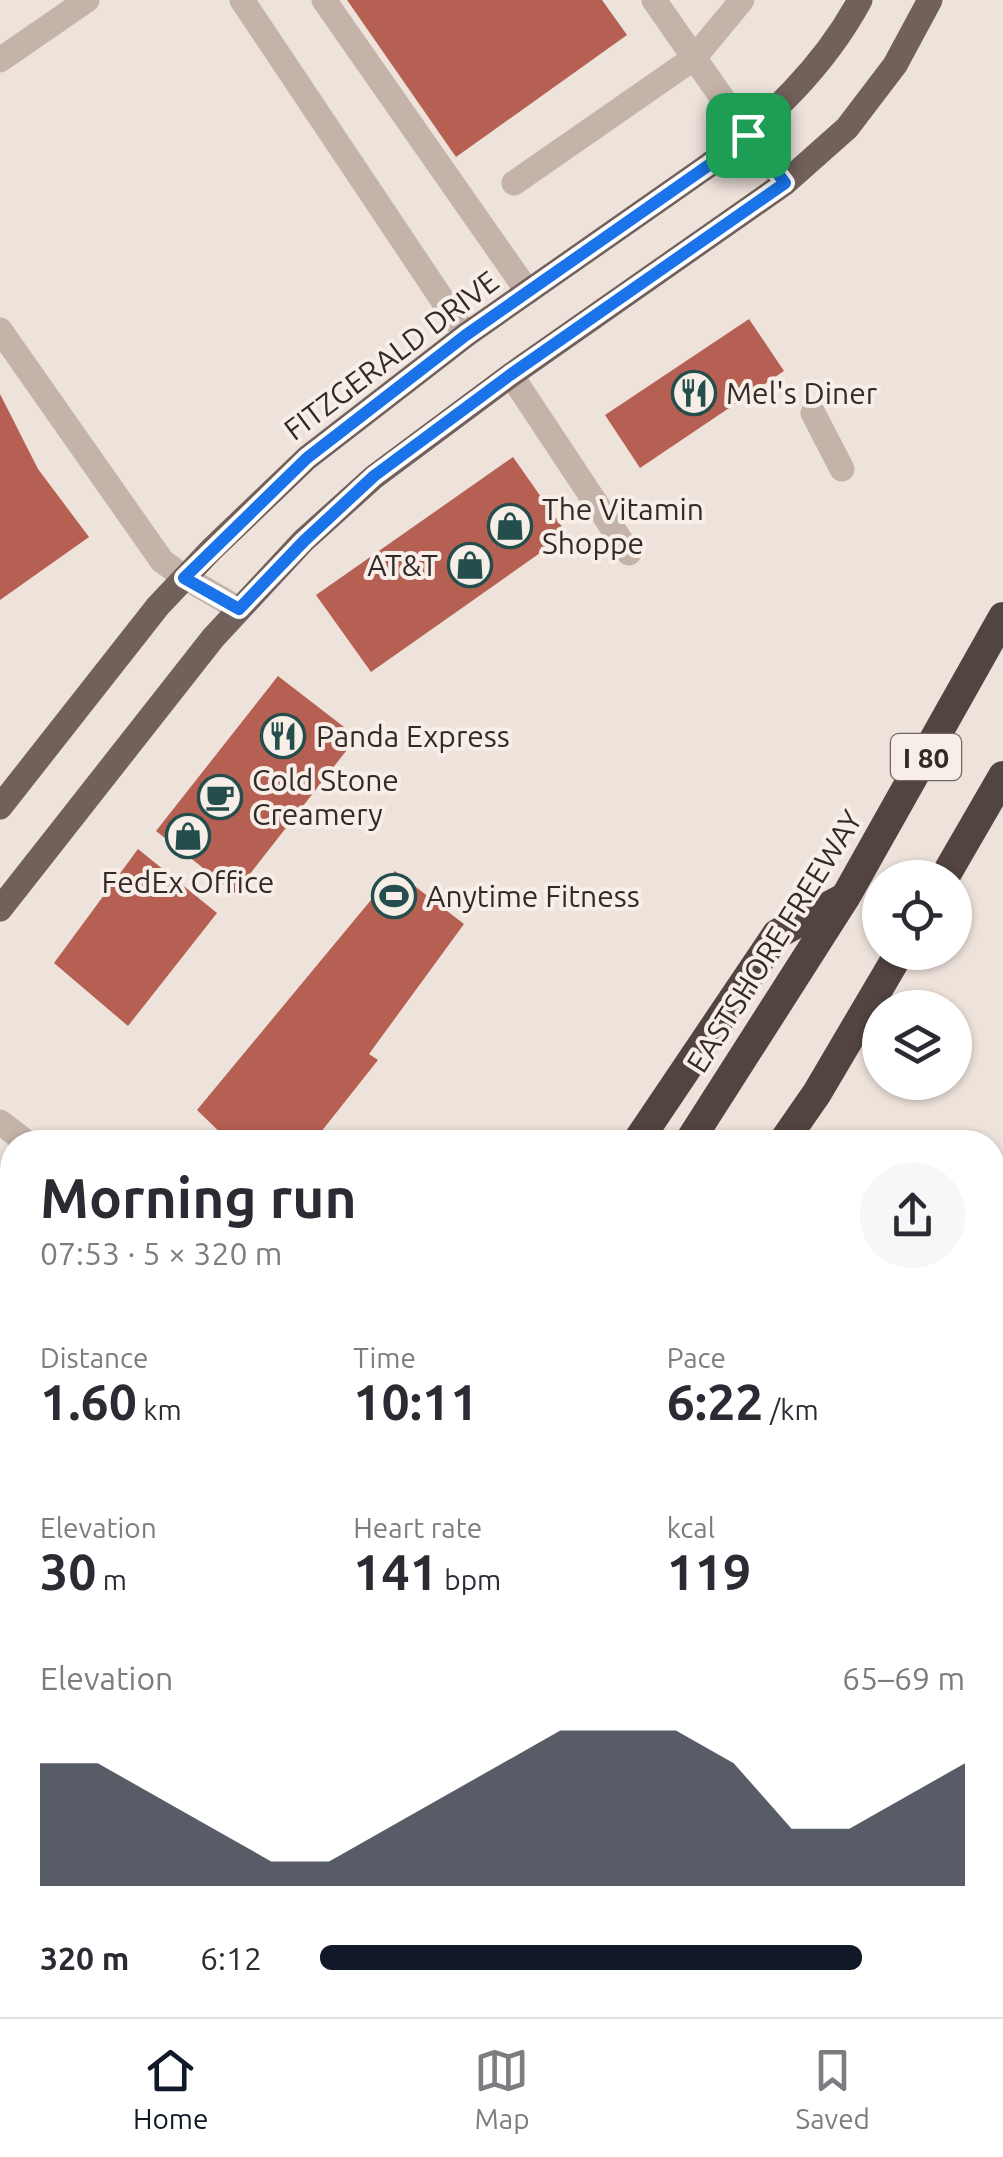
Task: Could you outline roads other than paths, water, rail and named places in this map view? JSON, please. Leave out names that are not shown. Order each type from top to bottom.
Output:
[{"type":"highway","name":"EASTSHORE FREEWAY","points":[[697,1130],[846,896],[1003,616]]},
{"type":"highway","name":"I 80","points":[[954,860],[1003,776]]},
{"type":"highway","points":[[645,1130],[777,934],[846,896]]},
{"type":"highway","points":[[791,1130],[889,970]]},
{"type":"main road","name":"FITZGERALD DRIVE","points":[[0,807],[158,606],[307,458],[466,335],[748,135],[795,90],[844,30],[860,0]]},
{"type":"main road","points":[[0,910],[213,638],[304,541],[374,476],[510,375],[785,183],[848,128],[896,65],[930,0]]},
{"type":"street","points":[[0,60],[87,0]]},
{"type":"street","points":[[242,0],[466,335]]},
{"type":"street","points":[[324,0],[528,292]]},
{"type":"street","points":[[654,0],[785,183]]},
{"type":"street","points":[[514,183],[694,58],[742,0]]},
{"type":"street","points":[[0,330],[162,562],[239,609]]},
{"type":"street","points":[[510,375],[629,553]]},
{"type":"street","points":[[813,412],[842,470]]},
{"type":"place","name":"Mel's Diner","points":[[694,393]]},
{"type":"place","name":"The Vitamin Shoppe","points":[[510,526]]},
{"type":"place","name":"AT&T","points":[[470,565]]},
{"type":"place","name":"Panda Express","points":[[283,736]]},
{"type":"place","name":"Cold Stone Creamery","points":[[220,797]]},
{"type":"place","name":"FedEx Office","points":[[188,836]]},
{"type":"place","name":"Anytime Fitness","points":[[394,896]]}]
